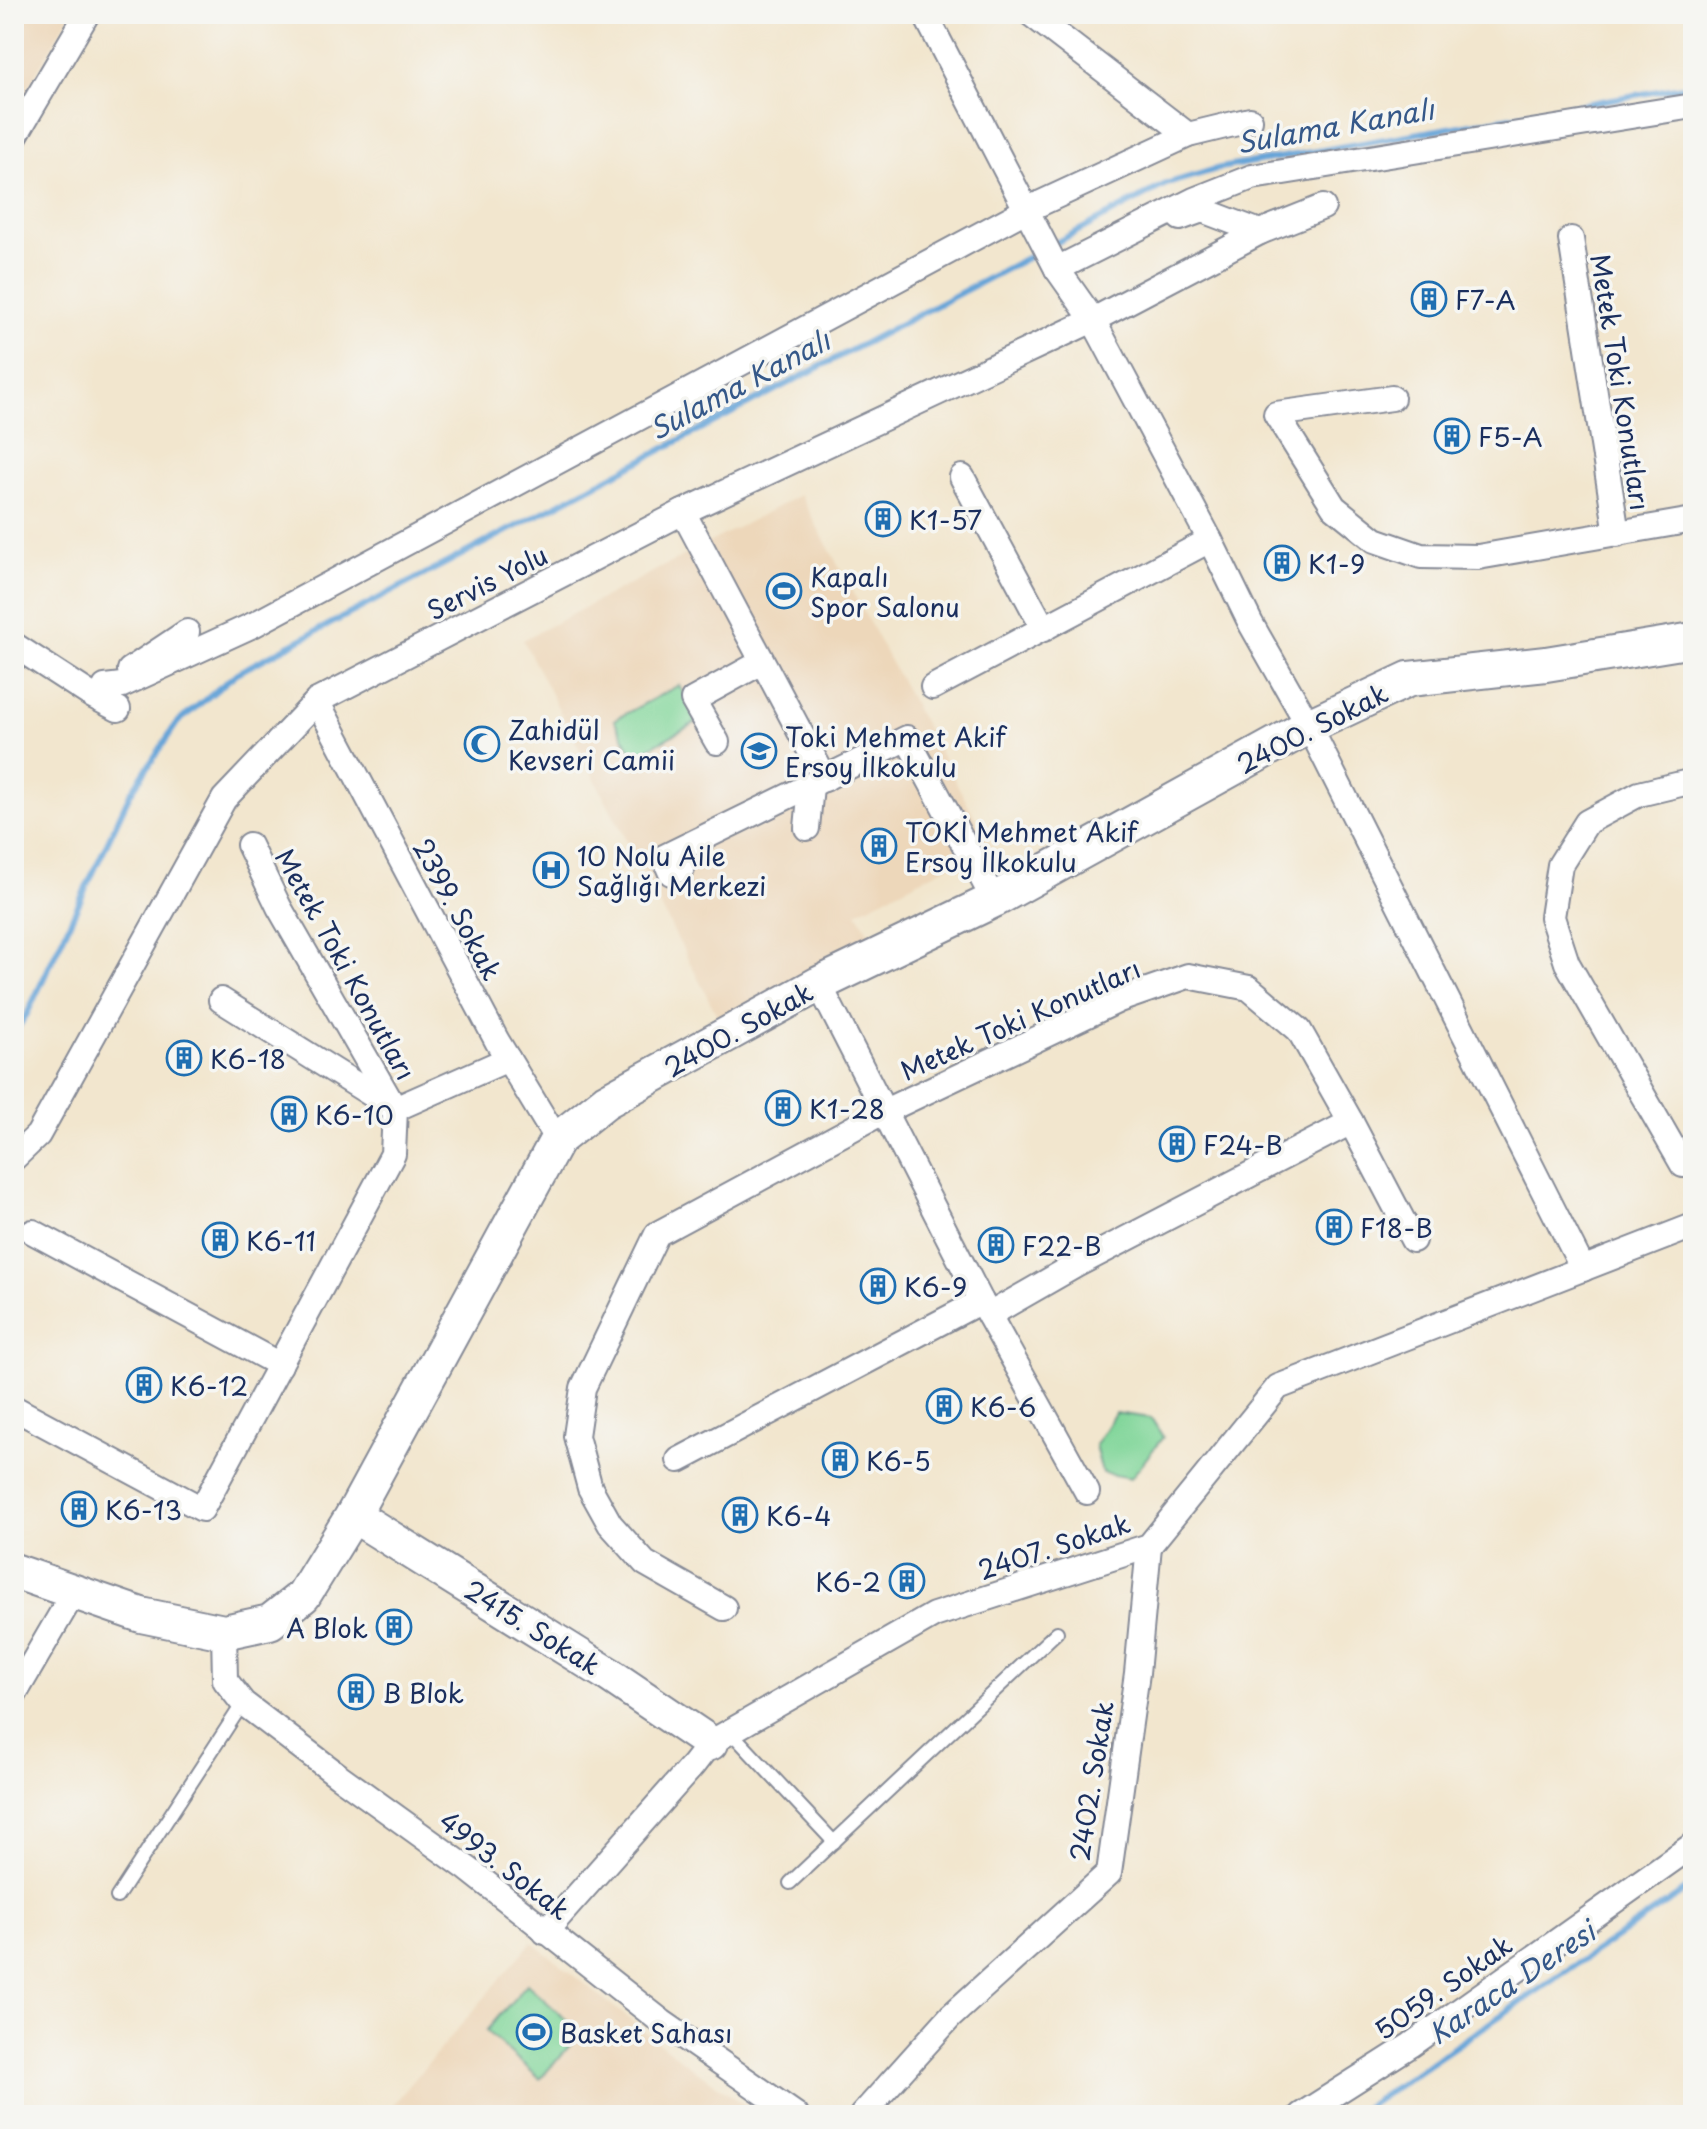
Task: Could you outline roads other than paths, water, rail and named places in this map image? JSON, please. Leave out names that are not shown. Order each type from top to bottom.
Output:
[{"type":"main road","name":"2400. Sokak","points":[[14,1571],[141,1615],[224,1632],[270,1622],[303,1596],[353,1515],[557,1140],[606,1101],[819,984],[994,900],[1309,726],[1409,679],[1546,664],[1693,640]]},
{"type":"main road","name":"2415. Sokak","points":[[353,1515],[608,1674],[720,1737]]},
{"type":"street","points":[[14,138],[87,14]]},
{"type":"street","points":[[925,14],[1058,271],[1093,320],[1251,624],[1309,726],[1583,1269]]},
{"type":"street","points":[[1031,14],[1188,135]]},
{"type":"street","points":[[1058,271],[1194,200],[1252,177],[1693,106]]},
{"type":"street","points":[[98,691],[122,685],[255,624],[1188,135],[1250,120]]},
{"type":"street","name":"Servis Yolu","points":[[14,1158],[38,1135],[224,799],[317,701],[683,512],[1093,320],[1260,232],[1323,207]]},
{"type":"street","points":[[1058,271],[1202,210],[1260,232]]},
{"type":"street","name":"Metek Toki Konutları","points":[[1571,239],[1617,534]]},
{"type":"street","name":"Metek Toki Konutları","points":[[1392,398],[1276,414],[1334,507],[1375,540],[1421,556],[1478,557],[1693,520]]},
{"type":"street","points":[[962,477],[1044,629]]},
{"type":"street","points":[[683,512],[762,662],[818,782],[807,828]]},
{"type":"street","points":[[933,687],[1210,540]]},
{"type":"street","points":[[98,691],[187,632]]},
{"type":"street","points":[[14,645],[98,691],[118,709]]},
{"type":"street","points":[[717,742],[693,700],[762,662]]},
{"type":"street","name":"2399. Sokak","points":[[317,701],[508,1059],[557,1140]]},
{"type":"street","points":[[682,868],[671,873],[664,857],[907,738],[994,900]]},
{"type":"street","points":[[1683,1165],[1567,963],[1552,917],[1560,865],[1587,822],[1639,794],[1693,781]]},
{"type":"street","name":"Metek Toki Konutları","points":[[14,1408],[202,1509],[393,1154],[395,1109],[279,907],[249,845]]},
{"type":"street","name":"Metek Toki Konutları","points":[[724,1608],[645,1563],[610,1524],[590,1488],[576,1436],[583,1388],[657,1234],[883,1112],[1119,1000],[1188,976],[1249,988],[1299,1030],[1413,1240]]},
{"type":"street","name":"Metek Toki Konutları","points":[[819,984],[985,1308],[1087,1492]]},
{"type":"street","name":"Metek Toki Konutları","points":[[221,1000],[395,1109]]},
{"type":"street","name":"Metek Toki Konutları","points":[[395,1109],[508,1059]]},
{"type":"street","points":[[679,1460],[1076,1265],[1351,1122]]},
{"type":"street","name":"2407. Sokak","points":[[545,1932],[720,1737],[934,1615],[1149,1546],[1278,1387],[1693,1226]]},
{"type":"street","points":[[33,1232],[280,1365]]},
{"type":"street","name":"2402. Sokak","points":[[862,2115],[951,2016],[1109,1873],[1137,1673],[1149,1546]]},
{"type":"street","points":[[14,1695],[74,1592]]},
{"type":"street","name":"4993. Sokak","points":[[224,1632],[225,1680],[243,1703],[468,1869],[662,2022],[796,2115]]},
{"type":"street","name":"5059. Sokak","points":[[1301,2115],[1411,2045],[1693,1845]]},
{"type":"lane","points":[[790,1883],[1057,1632]]},
{"type":"lane","points":[[117,1897],[243,1703]]},
{"type":"lane","points":[[720,1737],[834,1842]]},
{"type":"waterway","name":"Sulama Kanalı","points":[[1050,246],[1166,184],[1220,168],[1693,85]]},
{"type":"waterway","name":"Sulama Kanalı","points":[[14,1033],[27,1014],[130,794],[177,723],[237,673],[1040,251]]},
{"type":"waterway","name":"Karaca Deresi","points":[[1354,2115],[1693,1885]]},
{"type":"place","name":"F7-A","points":[[1429,299]]},
{"type":"place","name":"F5-A","points":[[1452,436]]},
{"type":"place","name":"K1-57","points":[[883,519]]},
{"type":"place","name":"K1-9","points":[[1282,563]]},
{"type":"place","name":"Kapalı Spor Salonu","points":[[784,591]]},
{"type":"place","name":"Zahidül Kevseri Camii","points":[[482,744]]},
{"type":"place","name":"Toki Mehmet Akif Ersoy İlkokulu","points":[[759,751]]},
{"type":"place","name":"TOKİ Mehmet Akif Ersoy İlkokulu","points":[[879,846]]},
{"type":"place","name":"10 Nolu Aile Sağlığı Merkezi","points":[[551,870]]},
{"type":"place","name":"K6-18","points":[[184,1058]]},
{"type":"place","name":"K1-28","points":[[783,1108]]},
{"type":"place","name":"K6-10","points":[[289,1114]]},
{"type":"place","name":"F24-B","points":[[1177,1144]]},
{"type":"place","name":"F18-B","points":[[1334,1227]]},
{"type":"place","name":"K6-11","points":[[220,1240]]},
{"type":"place","name":"F22-B","points":[[996,1245]]},
{"type":"place","name":"K6-9","points":[[878,1286]]},
{"type":"place","name":"K6-12","points":[[144,1385]]},
{"type":"place","name":"K6-6","points":[[944,1406]]},
{"type":"place","name":"K6-5","points":[[840,1460]]},
{"type":"place","name":"K6-13","points":[[79,1509]]},
{"type":"place","name":"K6-4","points":[[740,1515]]},
{"type":"place","name":"K6-2","points":[[907,1581]]},
{"type":"place","name":"A Blok","points":[[394,1627]]},
{"type":"place","name":"B Blok","points":[[356,1692]]},
{"type":"place","name":"Basket Sahası","points":[[534,2032]]}]
